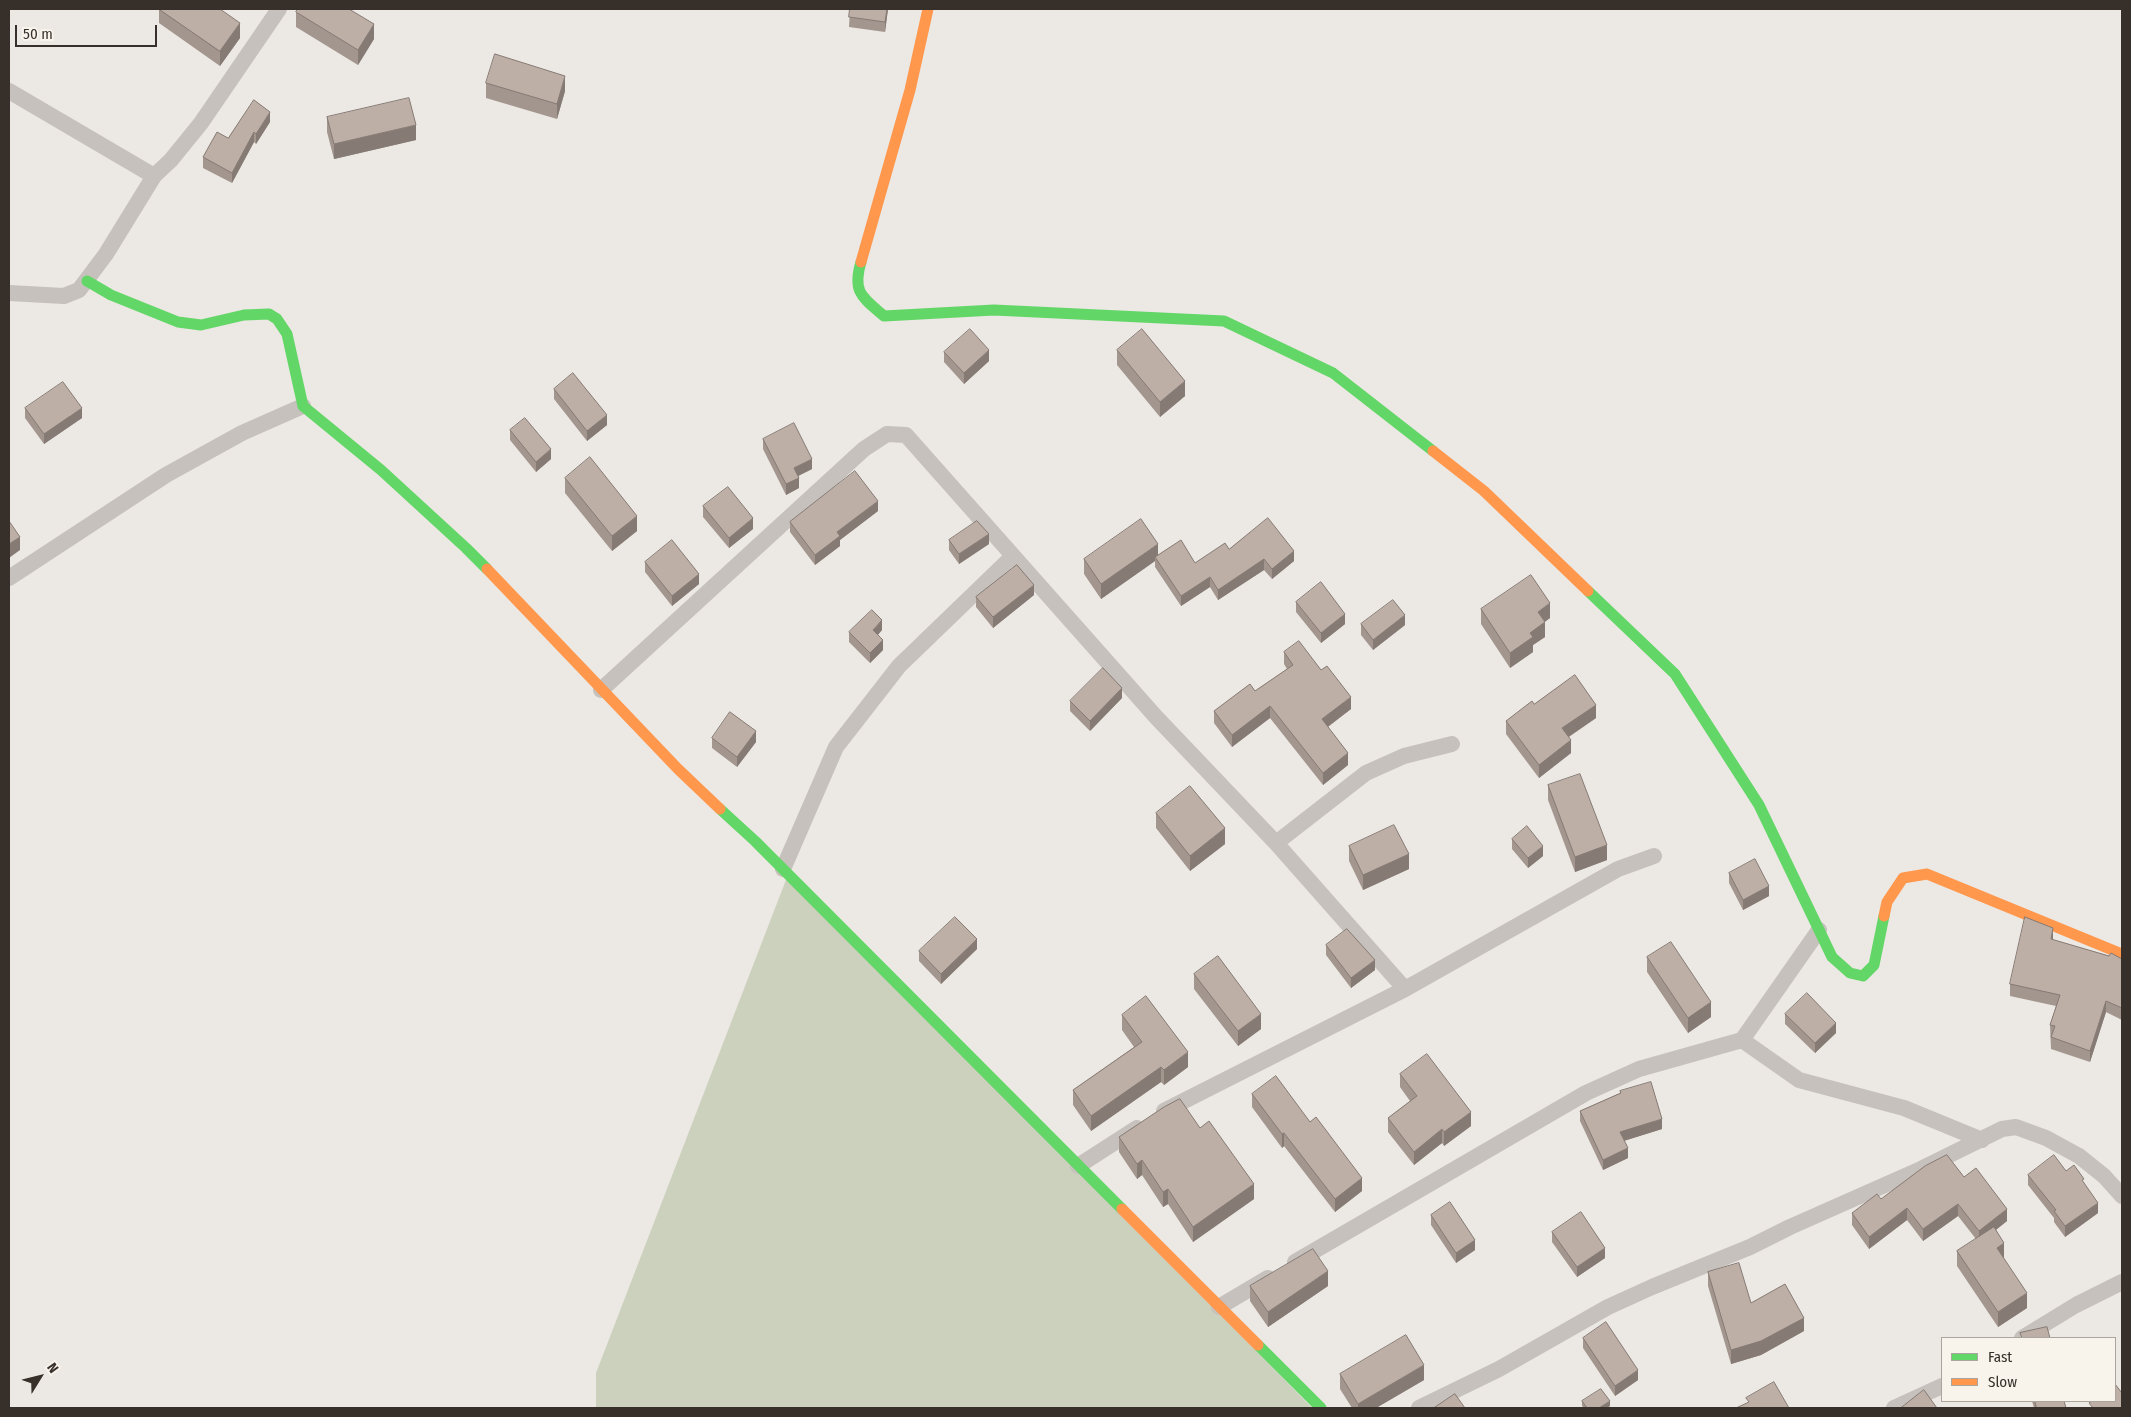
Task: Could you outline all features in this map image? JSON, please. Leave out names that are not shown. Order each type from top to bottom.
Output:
[{"type":"street","points":[[9,293],[64,296],[79,290],[106,254],[154,176],[171,160],[201,123],[279,9]]},
{"type":"street","points":[[928,9],[910,90],[856,280],[863,298],[884,316],[994,310],[1224,321],[1333,372],[1484,491],[1675,674],[1759,805],[1832,957],[1850,973],[1863,976],[1874,965],[1887,902],[1903,878],[1927,874],[2122,954]]},
{"type":"street","points":[[9,91],[154,176]]},
{"type":"street","points":[[87,281],[111,295],[178,322],[201,324],[244,315],[269,314],[277,319],[287,334],[304,406],[380,470],[466,548],[678,769],[783,869],[1321,1408]]},
{"type":"street","points":[[9,578],[166,475],[242,433],[304,406]]},
{"type":"street","points":[[601,690],[864,449],[887,434],[906,435],[1156,717],[1276,843],[1405,989]]},
{"type":"street","points":[[783,869],[836,747],[899,666],[1013,556]]},
{"type":"street","points":[[1276,843],[1366,773],[1404,756],[1452,744]]},
{"type":"street","points":[[1078,1166],[1159,1113],[1405,989],[1618,869],[1654,856]]},
{"type":"street","points":[[1219,1307],[1586,1093],[1639,1069],[1742,1040],[1819,930]]},
{"type":"street","points":[[1742,1040],[1799,1080],[1904,1108],[1979,1134]]},
{"type":"street","points":[[1418,1408],[1500,1369],[1608,1307],[1652,1286],[1750,1247],[1979,1134],[2016,1127],[2046,1138],[2079,1156],[2104,1176],[2122,1196]]},
{"type":"street","points":[[2024,1337],[2076,1306],[2122,1282]]},
{"type":"street","points":[[1894,1408],[1941,1386]]},
{"type":"green space","points":[[789,872],[1312,1408],[596,1408],[596,1373]]},
{"type":"building","points":[[159,9],[220,9],[240,23],[220,51]]},
{"type":"building","points":[[298,9],[349,9],[374,24],[358,50],[296,12]]},
{"type":"building","points":[[850,9],[887,9],[885,22],[849,17]]},
{"type":"building","points":[[495,54],[565,76],[557,104],[486,83]]},
{"type":"building","points":[[409,98],[416,125],[334,144],[327,117]]},
{"type":"building","points":[[254,100],[270,112],[256,134],[254,132],[232,173],[203,157],[217,132],[228,138]]},
{"type":"building","points":[[970,329],[989,350],[964,373],[944,352]]},
{"type":"building","points":[[1142,329],[1185,381],[1160,402],[1117,350]]},
{"type":"building","points":[[573,373],[607,415],[587,431],[554,389]]},
{"type":"building","points":[[63,382],[82,408],[44,434],[25,408]]},
{"type":"building","points":[[525,418],[551,449],[536,462],[510,430]]},
{"type":"building","points":[[794,423],[812,459],[794,468],[799,478],[786,484],[763,439]]},
{"type":"building","points":[[590,457],[637,516],[612,536],[565,478]]},
{"type":"building","points":[[855,471],[878,501],[837,532],[840,536],[815,555],[790,522]]},
{"type":"building","points":[[728,487],[753,518],[729,538],[703,506]]},
{"type":"building","points":[[1268,518],[1294,551],[1272,569],[1264,559],[1218,590],[1210,577],[1181,596],[1155,557],[1181,540],[1195,563],[1225,543],[1229,549]]},
{"type":"building","points":[[1141,519],[1158,544],[1101,584],[1084,559]]},
{"type":"building","points":[[9,521],[20,537],[9,544]]},
{"type":"building","points":[[977,521],[989,534],[959,554],[949,540]]},
{"type":"building","points":[[672,540],[699,574],[672,596],[645,562]]},
{"type":"building","points":[[1017,565],[1034,585],[993,617],[976,597]]},
{"type":"building","points":[[1531,575],[1550,603],[1538,612],[1545,622],[1530,633],[1533,637],[1510,653],[1481,609]]},
{"type":"building","points":[[1321,582],[1345,614],[1321,633],[1296,602]]},
{"type":"building","points":[[1393,600],[1405,615],[1373,640],[1361,624]]},
{"type":"building","points":[[872,610],[882,620],[873,630],[883,640],[870,653],[849,632]]},
{"type":"building","points":[[1299,641],[1321,670],[1327,666],[1351,697],[1322,719],[1348,753],[1323,773],[1270,706],[1232,735],[1214,711],[1250,684],[1255,691],[1293,665],[1284,652]]},
{"type":"building","points":[[1103,668],[1122,688],[1090,721],[1070,701]]},
{"type":"building","points":[[1575,675],[1596,705],[1562,728],[1571,740],[1539,765],[1506,721],[1532,701],[1534,704]]},
{"type":"building","points":[[730,712],[756,731],[737,757],[712,738]]},
{"type":"building","points":[[1580,774],[1607,845],[1575,857],[1548,785]]},
{"type":"building","points":[[1190,786],[1225,828],[1190,856],[1156,813]]},
{"type":"building","points":[[1394,825],[1409,854],[1363,875],[1349,846]]},
{"type":"building","points":[[1527,826],[1543,846],[1528,858],[1512,839]]},
{"type":"building","points":[[1755,859],[1769,886],[1743,900],[1729,873]]},
{"type":"building","points":[[955,917],[977,939],[941,974],[919,951]]},
{"type":"building","points":[[2025,917],[2053,928],[2051,939],[2109,956],[2111,953],[2122,959],[2122,1008],[2106,1001],[2090,1051],[2051,1037],[2055,1026],[2050,1025],[2060,995],[2010,984]]},
{"type":"building","points":[[1347,929],[1375,960],[1351,978],[1326,945]]},
{"type":"building","points":[[1671,942],[1711,1002],[1688,1018],[1647,957]]},
{"type":"building","points":[[1218,956],[1261,1014],[1238,1031],[1194,974]]},
{"type":"building","points":[[1807,993],[1836,1023],[1815,1043],[1785,1014]]},
{"type":"building","points":[[1146,996],[1188,1052],[1164,1070],[1161,1067],[1091,1116],[1073,1090],[1142,1042],[1122,1015]]},
{"type":"building","points":[[1427,1054],[1471,1112],[1444,1132],[1442,1129],[1414,1152],[1388,1118],[1417,1096],[1400,1074]]},
{"type":"building","points":[[1276,1076],[1310,1122],[1316,1117],[1362,1178],[1335,1199],[1252,1094]]},
{"type":"building","points":[[1651,1082],[1662,1119],[1620,1132],[1628,1148],[1603,1160],[1580,1111],[1621,1093],[1620,1091]]},
{"type":"building","points":[[1180,1099],[1200,1128],[1209,1121],[1254,1184],[1193,1227],[1168,1189],[1163,1192],[1142,1160],[1137,1164],[1119,1137],[1164,1107]]},
{"type":"building","points":[[1947,1155],[1964,1177],[1976,1168],[2007,1209],[1979,1231],[1958,1204],[1923,1229],[1907,1208],[1869,1237],[1852,1213],[1877,1194],[1881,1199],[1925,1166]]},
{"type":"building","points":[[2054,1155],[2066,1171],[2074,1165],[2098,1203],[2065,1226],[2054,1211],[2056,1210],[2028,1175]]},
{"type":"building","points":[[1450,1202],[1475,1240],[1456,1253],[1431,1215]]},
{"type":"building","points":[[1581,1212],[1605,1248],[1577,1267],[1552,1232]]},
{"type":"building","points":[[1994,1227],[2004,1243],[1997,1248],[2027,1293],[1998,1312],[1957,1251]]},
{"type":"building","points":[[1313,1249],[1328,1271],[1268,1312],[1250,1286]]},
{"type":"building","points":[[1739,1263],[1751,1303],[1785,1284],[1804,1318],[1761,1341],[1731,1350],[1708,1272]]},
{"type":"building","points":[[1606,1322],[1638,1370],[1615,1386],[1583,1338]]},
{"type":"building","points":[[2047,1327],[2050,1337],[2022,1337],[2020,1333]]},
{"type":"building","points":[[1406,1335],[1424,1365],[1358,1404],[1340,1374]]},
{"type":"building","points":[[1774,1382],[1789,1408],[1736,1408],[1749,1402],[1746,1398]]},
{"type":"building","points":[[2116,1385],[2122,1393],[2122,1408],[2093,1408],[2089,1403],[2116,1402]]},
{"type":"building","points":[[1601,1389],[1610,1401],[1599,1408],[1587,1408],[1582,1401]]},
{"type":"building","points":[[1924,1390],[1937,1408],[1901,1408]]},
{"type":"building","points":[[1455,1394],[1465,1408],[1434,1408]]},
{"type":"building","points":[[2035,1402],[2064,1402],[2066,1408],[2037,1408]]},
{"type":"traffic: fast","points":[[861,262],[858,280],[861,293],[884,316],[994,310],[1224,321],[1333,373],[1433,451]]},
{"type":"traffic: fast","points":[[87,281],[111,295],[178,322],[201,325],[244,315],[269,314],[277,319],[287,334],[303,406],[381,470],[487,569]]},
{"type":"traffic: fast","points":[[1588,591],[1675,674],[1759,805],[1832,957],[1850,973],[1863,976],[1874,965],[1884,916]]},
{"type":"traffic: fast","points":[[720,809],[755,841],[1122,1209]]},
{"type":"traffic: fast","points":[[1258,1345],[1321,1408]]},
{"type":"traffic: slow","points":[[861,262],[910,90],[928,9]]},
{"type":"traffic: slow","points":[[1433,451],[1484,491],[1588,591]]},
{"type":"traffic: slow","points":[[487,569],[678,769],[720,809]]},
{"type":"traffic: slow","points":[[1884,916],[1887,902],[1903,878],[1927,874],[2122,954]]},
{"type":"traffic: slow","points":[[1122,1209],[1258,1345]]}]
